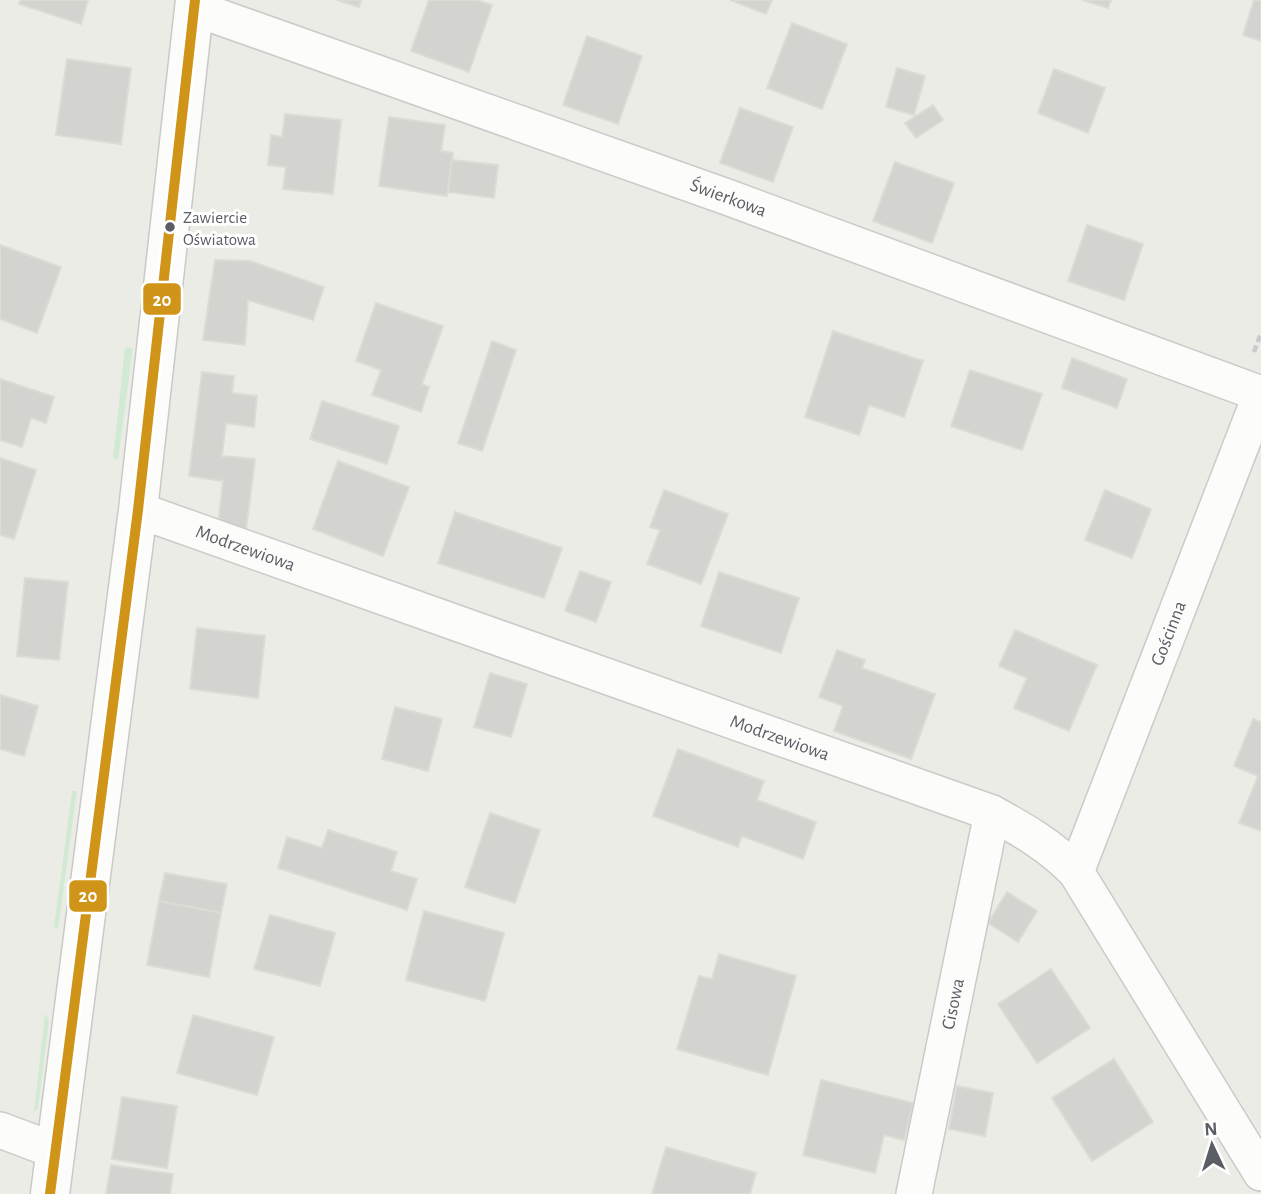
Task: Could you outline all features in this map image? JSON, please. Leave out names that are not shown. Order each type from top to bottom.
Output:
[{"type":"street","name":"Świerkowa","points":[[195,4],[1261,394]]},
{"type":"street","points":[[50,1194],[138,510],[195,4]]},
{"type":"street","name":"Gościnna","points":[[1076,872],[1261,394]]},
{"type":"street","name":"Modrzewiowa","points":[[138,510],[992,813],[1057,851],[1076,872],[1261,1173]]},
{"type":"street","name":"Cisowa","points":[[914,1194],[992,813]]},
{"type":"street","points":[[0,1130],[55,1151]]},
{"type":"green space","points":[[125,347],[133,348],[118,460],[113,458]]},
{"type":"green space","points":[[72,791],[77,791],[58,929],[54,927]]},
{"type":"green space","points":[[45,1013],[49,1021],[38,1108],[34,1112]]},
{"type":"building","points":[[21,0],[88,0],[81,24],[19,4]]},
{"type":"building","points":[[337,0],[361,0],[359,7]]},
{"type":"building","points":[[429,0],[477,0],[492,5],[469,72],[411,51]]},
{"type":"building","points":[[730,0],[772,0],[766,14]]},
{"type":"building","points":[[1082,0],[1111,0],[1108,8]]},
{"type":"building","points":[[1254,0],[1261,0],[1261,41],[1243,35]]},
{"type":"building","points":[[792,23],[847,44],[822,109],[767,88]]},
{"type":"building","points":[[587,36],[642,56],[618,124],[563,105]]},
{"type":"building","points":[[67,59],[131,68],[121,144],[56,135]]},
{"type":"building","points":[[897,68],[925,76],[914,115],[886,107]]},
{"type":"building","points":[[1054,69],[1105,88],[1088,133],[1038,113]]},
{"type":"building","points":[[933,105],[943,120],[916,138],[905,123]]},
{"type":"building","points":[[740,108],[793,127],[773,182],[720,163]]},
{"type":"building","points":[[285,114],[341,120],[333,194],[283,189],[286,167],[268,165],[271,135],[282,137]]},
{"type":"building","points":[[389,117],[445,125],[441,151],[453,153],[447,196],[379,186]]},
{"type":"building","points":[[452,160],[498,165],[494,198],[448,192]]},
{"type":"building","points":[[895,162],[954,183],[932,243],[873,221]]},
{"type":"building","points":[[1087,225],[1143,244],[1124,300],[1068,281]]},
{"type":"building","points":[[0,245],[61,267],[37,333],[0,319]]},
{"type":"building","points":[[215,260],[250,261],[324,287],[313,320],[248,300],[245,345],[203,340]]},
{"type":"building","points":[[376,303],[443,326],[422,384],[429,387],[421,412],[372,395],[381,370],[356,361]]},
{"type":"building","points":[[833,331],[923,361],[904,417],[869,405],[859,435],[805,417]]},
{"type":"building","points":[[492,341],[516,350],[482,451],[458,443]]},
{"type":"building","points":[[1072,358],[1127,379],[1117,408],[1062,388]]},
{"type":"building","points":[[970,370],[1042,394],[1022,450],[951,426]]},
{"type":"building","points":[[202,372],[234,376],[232,393],[257,396],[254,427],[226,423],[222,456],[255,459],[246,530],[218,526],[223,481],[189,476]]},
{"type":"building","points":[[0,379],[54,397],[46,423],[31,418],[22,447],[0,440]]},
{"type":"building","points":[[322,401],[399,426],[387,464],[310,439]]},
{"type":"building","points":[[0,458],[36,470],[14,539],[0,535]]},
{"type":"building","points":[[338,461],[409,487],[383,556],[313,529]]},
{"type":"building","points":[[664,490],[728,514],[701,584],[647,564],[660,530],[650,527]]},
{"type":"building","points":[[1105,490],[1151,509],[1132,558],[1085,540]]},
{"type":"building","points":[[455,512],[562,548],[544,598],[438,563]]},
{"type":"building","points":[[580,571],[611,582],[596,622],[565,611]]},
{"type":"building","points":[[719,572],[799,598],[781,653],[701,626]]},
{"type":"building","points":[[25,578],[68,582],[59,660],[17,656]]},
{"type":"building","points":[[197,628],[265,636],[258,698],[190,689]]},
{"type":"building","points":[[1015,630],[1097,665],[1069,731],[1014,708],[1027,678],[999,666]]},
{"type":"building","points":[[837,650],[865,660],[862,668],[935,694],[911,759],[834,731],[843,706],[819,697]]},
{"type":"building","points":[[490,673],[527,684],[511,737],[474,727]]},
{"type":"building","points":[[0,695],[38,706],[24,756],[0,749]]},
{"type":"building","points":[[395,707],[442,719],[428,771],[382,759]]},
{"type":"building","points":[[1253,719],[1261,722],[1261,831],[1239,823],[1258,776],[1234,766]]},
{"type":"building","points":[[678,749],[764,781],[757,800],[816,822],[803,859],[742,836],[738,847],[653,816]]},
{"type":"building","points":[[490,813],[540,830],[515,903],[465,887]]},
{"type":"building","points":[[328,830],[397,852],[391,871],[417,879],[407,910],[278,868],[287,837],[322,848]]},
{"type":"building","points":[[165,873],[227,884],[221,913],[159,901]]},
{"type":"building","points":[[1007,892],[1037,911],[1018,942],[988,923]]},
{"type":"building","points":[[159,901],[221,913],[209,977],[147,965]]},
{"type":"building","points":[[424,911],[504,933],[485,1001],[406,980]]},
{"type":"building","points":[[270,915],[335,933],[320,986],[254,969]]},
{"type":"building","points":[[719,954],[796,976],[768,1075],[677,1049],[699,976],[712,979]]},
{"type":"building","points":[[1051,969],[1090,1028],[1037,1063],[998,1004]]},
{"type":"building","points":[[193,1015],[274,1037],[257,1095],[177,1073]]},
{"type":"building","points":[[1114,1059],[1153,1122],[1092,1161],[1052,1098]]},
{"type":"building","points":[[821,1080],[913,1103],[904,1140],[884,1135],[875,1173],[803,1155]]},
{"type":"building","points":[[957,1086],[993,1093],[985,1136],[949,1129]]},
{"type":"building","points":[[122,1097],[177,1106],[167,1168],[112,1159]]},
{"type":"building","points":[[666,1147],[756,1173],[750,1194],[652,1194]]},
{"type":"building","points":[[111,1165],[173,1174],[170,1194],[106,1194]]},
{"type":"transit line","name":"20","points":[[50,1194],[138,510],[195,0]]},
{"type":"place","name":"Zawiercie Oświatowa","points":[[170,227]]}]
